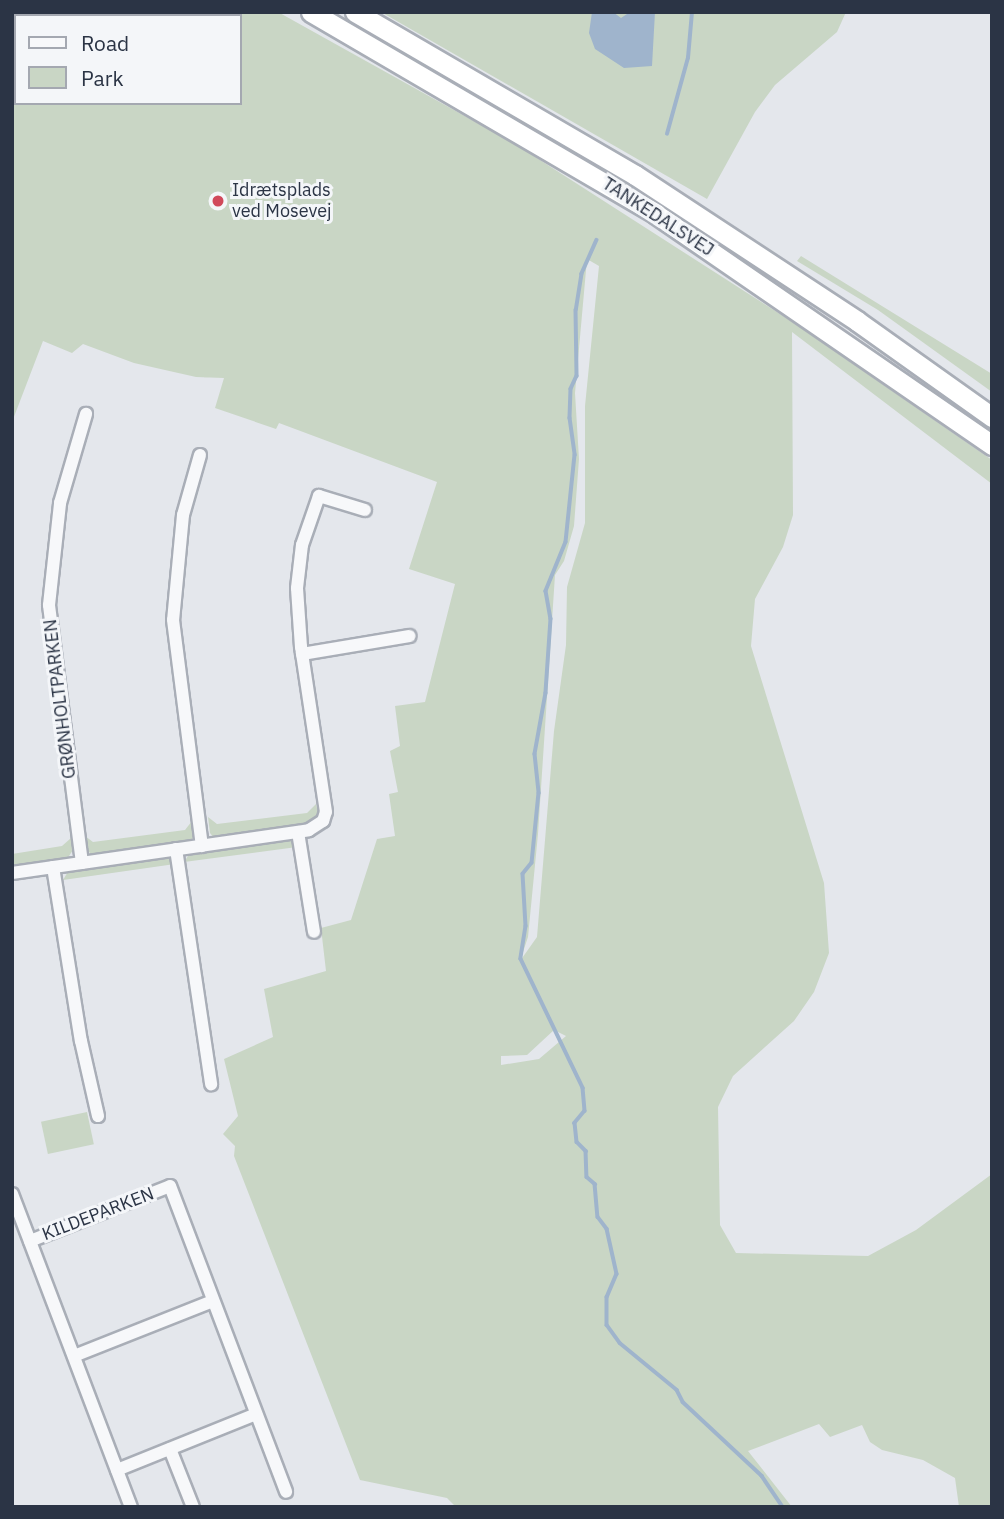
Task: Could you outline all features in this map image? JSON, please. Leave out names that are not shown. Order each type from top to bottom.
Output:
[{"type":"highway","name":"TANKEDALSVEJ","points":[[311,12],[656,214],[909,384],[992,445]]},
{"type":"highway","name":"TANKEDALSVEJ","points":[[355,12],[645,181],[992,417]]},
{"type":"street","name":"GRØNHOLTPARKEN","points":[[82,863],[49,605],[60,503],[86,414]]},
{"type":"street","points":[[200,455],[183,515],[173,620],[202,846]]},
{"type":"street","points":[[12,873],[316,828],[326,812],[302,654],[297,588],[302,545],[314,503],[324,494],[365,510]]},
{"type":"street","points":[[302,654],[410,636]]},
{"type":"street","points":[[298,832],[314,932]]},
{"type":"street","points":[[176,849],[211,1084]]},
{"type":"street","points":[[53,867],[102,1101],[98,1116]]},
{"type":"street","name":"KILDEPARKEN","points":[[30,1241],[170,1186],[286,1492]]},
{"type":"street","name":"KILDEPARKEN","points":[[12,1194],[131,1507]]},
{"type":"street","points":[[74,1356],[213,1301]]},
{"type":"street","points":[[117,1470],[256,1414]]},
{"type":"street","points":[[170,1448],[193,1507]]},
{"type":"green space","points":[[12,12],[278,12],[515,144],[794,323],[992,460],[992,484],[792,332],[793,515],[783,547],[755,599],[751,646],[824,883],[829,953],[814,992],[794,1021],[733,1076],[718,1107],[720,1225],[736,1253],[868,1256],[916,1230],[992,1174],[992,1507],[959,1507],[955,1478],[923,1460],[882,1450],[870,1442],[862,1425],[830,1437],[819,1424],[748,1451],[792,1507],[456,1507],[447,1498],[360,1480],[234,1156],[235,1146],[223,1134],[238,1116],[224,1059],[273,1037],[264,989],[326,971],[321,928],[351,920],[377,839],[395,836],[389,794],[398,792],[390,751],[400,746],[395,706],[425,702],[455,584],[409,569],[437,482],[279,423],[276,429],[215,408],[224,378],[196,377],[134,363],[83,344],[72,353],[43,341],[12,422]],"holes":[[[587,259],[599,266],[585,406],[585,523],[567,587],[566,645],[554,731],[537,937],[520,961],[528,937],[538,834],[555,575],[564,561],[574,526],[579,459],[575,393]],[[554,1030],[566,1036],[539,1059],[501,1065],[501,1056],[527,1055]]]},
{"type":"green space","points":[[381,12],[846,12],[837,32],[775,85],[755,112],[707,199]]},
{"type":"green space","points":[[801,256],[992,374],[992,392],[878,310],[797,261]]},
{"type":"green space","points":[[316,804],[319,816],[309,825],[214,838],[210,833],[208,817],[217,824],[307,813]]},
{"type":"green space","points":[[192,821],[196,832],[191,841],[92,855],[88,851],[85,836],[93,842],[185,830]]},
{"type":"green space","points":[[71,838],[73,850],[67,859],[12,866],[12,854],[62,846]]},
{"type":"green space","points":[[289,839],[297,847],[184,862],[190,853]]},
{"type":"green space","points":[[166,856],[175,864],[63,880],[69,870]]},
{"type":"green space","points":[[87,1112],[94,1144],[48,1154],[41,1122]]},
{"type":"water","points":[[592,12],[613,12],[621,18],[630,12],[655,12],[652,66],[624,68],[595,49],[589,33]]},
{"type":"waterway","points":[[667,134],[688,58],[692,12]]},
{"type":"waterway","points":[[597,240],[582,274],[576,310],[577,376],[571,389],[570,418],[575,455],[566,542],[546,591],[551,619],[546,693],[535,754],[539,793],[532,863],[523,874],[526,926],[521,959],[583,1088],[585,1111],[575,1123],[577,1142],[586,1151],[587,1177],[595,1184],[598,1217],[607,1229],[617,1274],[607,1297],[607,1325],[620,1343],[677,1390],[683,1402],[762,1476],[783,1507]]},
{"type":"place","name":"Idrætsplads ved Mosevej","points":[[218,201]]}]
